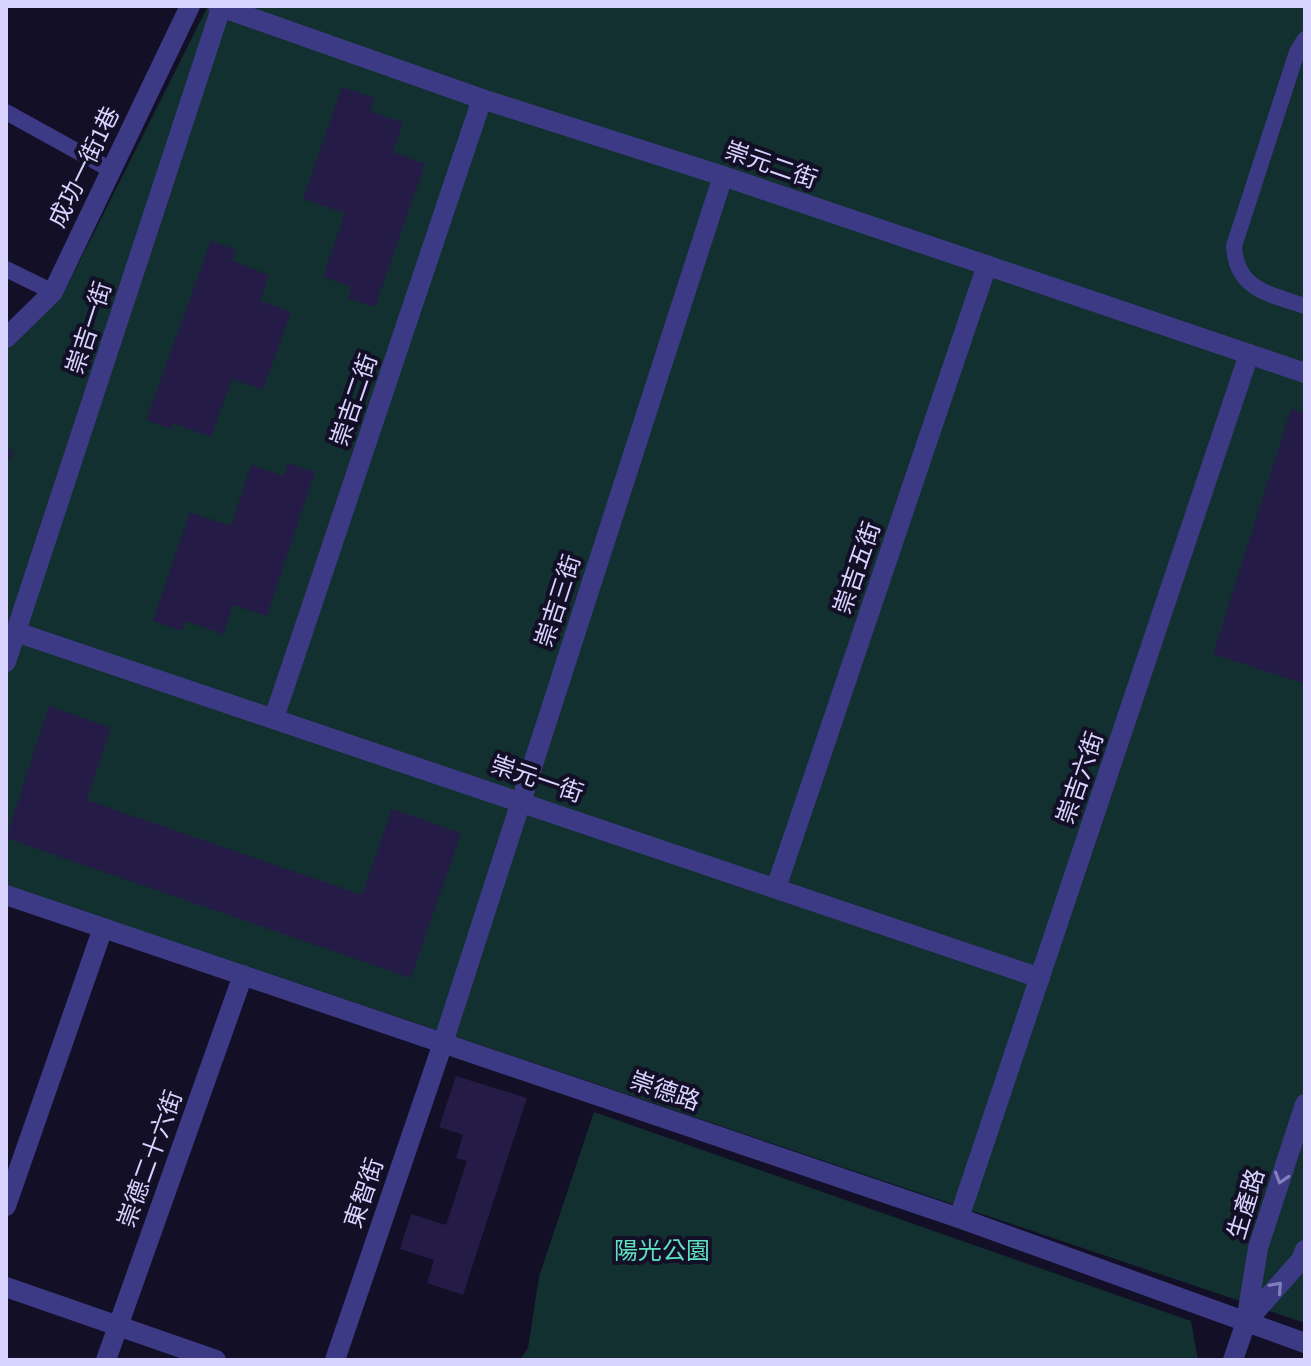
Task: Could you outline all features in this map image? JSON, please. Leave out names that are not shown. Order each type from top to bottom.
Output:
[{"type":"street","name":"成功一街1巷","points":[[6,338],[53,292],[190,6]]},
{"type":"street","name":"崇元二街","points":[[219,7],[482,99],[723,176],[1305,373]]},
{"type":"street","name":"崇吉一街","points":[[6,662],[219,7]]},
{"type":"street","name":"崇吉二街","points":[[274,718],[482,99]]},
{"type":"street","name":"崇吉三街","points":[[443,1043],[723,176]]},
{"type":"street","name":"崇吉五街","points":[[776,888],[987,265]]},
{"type":"street","name":"崇吉六街","points":[[959,1218],[1249,354]]},
{"type":"street","name":"崇元一街","points":[[16,632],[1040,978]]},
{"type":"street","name":"崇德路","points":[[6,895],[959,1218],[1305,1343]]},
{"type":"street","points":[[6,1206],[103,928]]},
{"type":"street","name":"崇德二十六街","points":[[106,1360],[243,975]]},
{"type":"street","name":"東智街","points":[[335,1360],[443,1043]]},
{"type":"street","name":"生產路","points":[[1233,1360],[1246,1322],[1258,1248],[1305,1104]]},
{"type":"street","name":"生產路","points":[[1246,1322],[1301,1260],[1305,1250]]},
{"type":"street","points":[[6,1287],[216,1360]]},
{"type":"lane","points":[[1305,39],[1297,52],[1234,246],[1238,270],[1252,288],[1305,306]]},
{"type":"lane","points":[[6,112],[111,170]]},
{"type":"lane","points":[[6,269],[53,292]]},
{"type":"green space","points":[[208,6],[1305,6],[1305,1323],[6,885],[6,350],[62,296]]},
{"type":"green space","name":"陽光公園","points":[[594,1112],[1191,1321],[1198,1360],[520,1360],[528,1348],[539,1277]]},
{"type":"building","points":[[342,87],[375,98],[370,111],[403,123],[393,152],[425,164],[375,307],[348,298],[351,287],[323,277],[345,213],[303,199]]},
{"type":"building","points":[[211,241],[236,250],[232,261],[269,275],[260,301],[291,312],[263,390],[232,379],[211,437],[173,423],[171,429],[146,420]]},
{"type":"building","points":[[1291,409],[1305,414],[1305,684],[1213,654]]},
{"type":"building","points":[[6,445],[14,453],[6,462]]},
{"type":"building","points":[[288,463],[315,472],[267,616],[233,605],[223,634],[186,621],[182,631],[153,621],[190,512],[231,526],[251,465],[284,476]]},
{"type":"building","points":[[49,706],[111,728],[87,800],[362,895],[392,809],[461,833],[411,978],[6,838]]},
{"type":"building","points":[[456,1076],[527,1098],[463,1295],[427,1283],[434,1260],[400,1249],[411,1214],[446,1225],[467,1161],[456,1158],[463,1135],[439,1127]]}]
